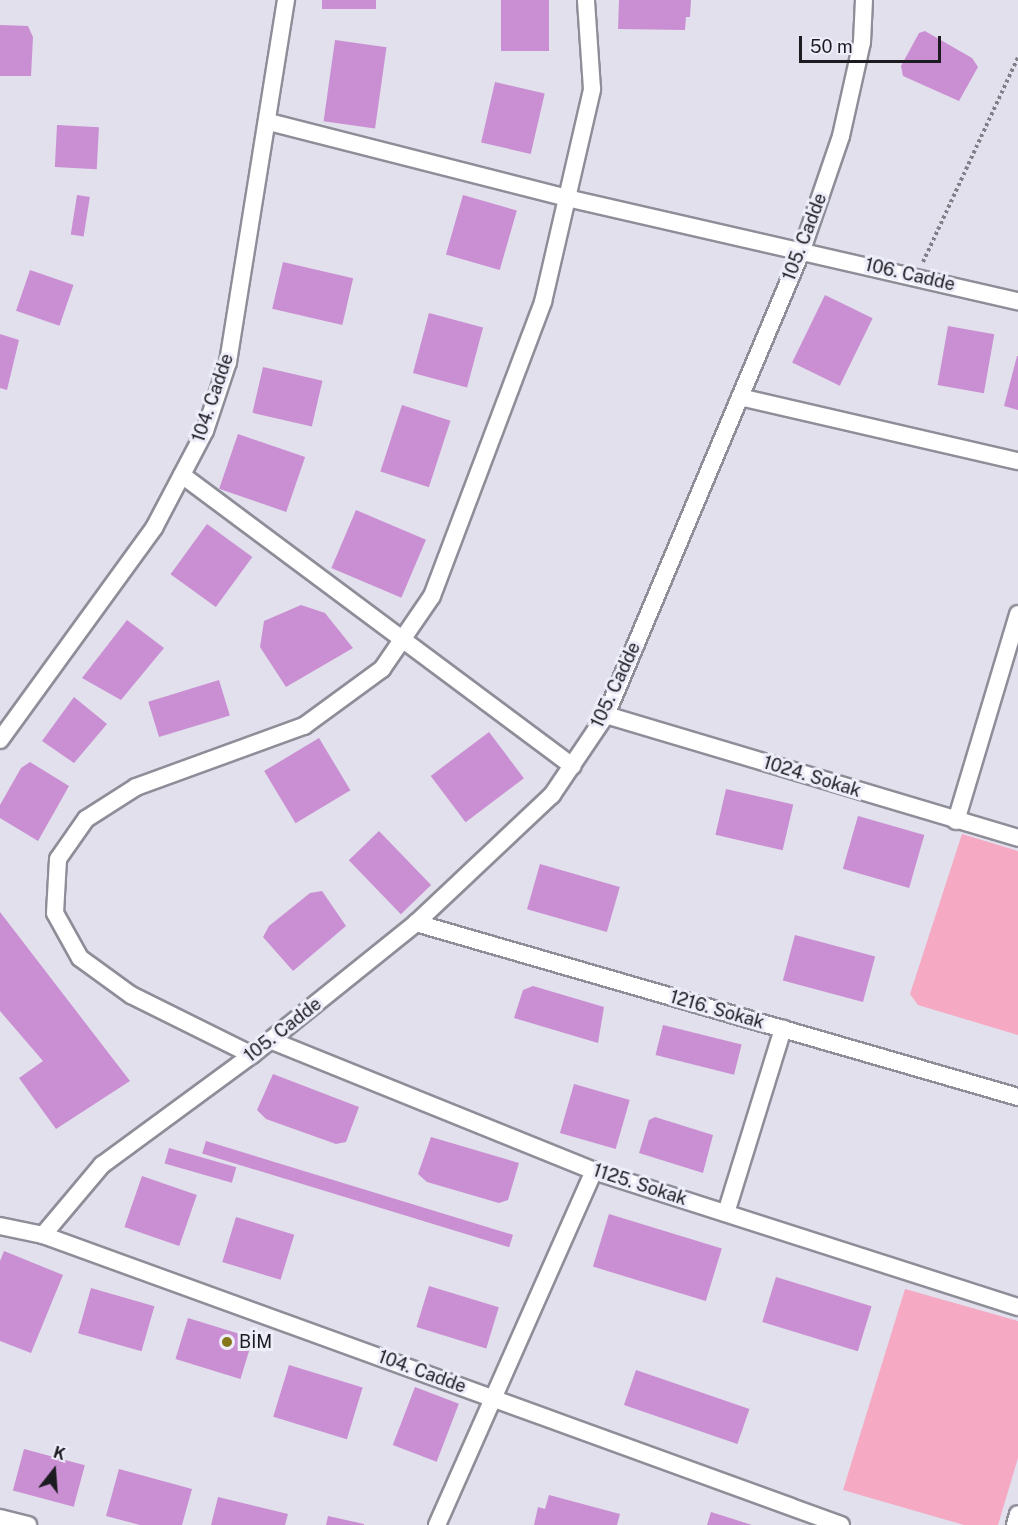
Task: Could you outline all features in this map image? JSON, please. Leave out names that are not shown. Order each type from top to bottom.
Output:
[{"type":"street","name":"104. Cadde","points":[[0,740],[154,528],[205,431],[228,362],[269,122],[286,0]]},
{"type":"street","points":[[252,1055],[131,995],[80,958],[55,913],[58,859],[86,819],[136,787],[304,726],[382,669],[432,596],[543,302],[592,89],[586,0]]},
{"type":"street","name":"105. Cadde","points":[[43,1235],[102,1165],[252,1055],[416,923],[552,795],[606,715],[802,250],[841,136],[862,42],[864,0]]},
{"type":"street","name":"106. Cadde","points":[[269,122],[567,198],[1018,301]]},
{"type":"street","points":[[740,397],[1018,461]]},
{"type":"street","points":[[182,475],[400,642],[572,766]]},
{"type":"street","points":[[956,820],[1018,614]]},
{"type":"street","name":"1024. Sokak","points":[[606,715],[1018,838]]},
{"type":"street","name":"1216. Sokak","points":[[416,923],[1018,1097]]},
{"type":"street","points":[[726,1213],[783,1029]]},
{"type":"street","name":"1125. Sokak","points":[[270,1040],[594,1171],[1018,1307]]},
{"type":"street","points":[[437,1525],[594,1171]]},
{"type":"street","name":"104. Cadde","points":[[0,1226],[43,1235],[841,1525]]},
{"type":"street","points":[[1015,1525],[1018,1514]]},
{"type":"street","points":[[0,1518],[28,1525]]},
{"type":"path","points":[[917,277],[1018,57]]},
{"type":"shaded area","points":[[962,834],[1018,851],[1018,1035],[918,1005],[910,994]]},
{"type":"shaded area","points":[[905,1289],[1018,1321],[1018,1458],[998,1525],[964,1525],[843,1490]]},
{"type":"building","points":[[322,0],[376,0],[376,9],[322,9]]},
{"type":"building","points":[[501,0],[549,0],[549,51],[501,51]]},
{"type":"building","points":[[619,0],[691,0],[690,17],[686,17],[685,30],[618,29]]},
{"type":"building","points":[[0,25],[28,26],[33,37],[31,76],[0,76]]},
{"type":"building","points":[[925,31],[972,58],[978,67],[959,101],[903,76],[901,66],[919,33]]},
{"type":"building","points":[[335,40],[386,47],[375,128],[324,121]]},
{"type":"building","points":[[495,82],[545,93],[531,154],[481,142]]},
{"type":"building","points":[[57,125],[99,127],[97,169],[55,167]]},
{"type":"building","points":[[77,195],[90,197],[84,237],[71,235]]},
{"type":"building","points":[[463,195],[517,210],[500,270],[446,255]]},
{"type":"building","points":[[283,262],[353,278],[342,325],[272,309]]},
{"type":"building","points":[[30,270],[73,285],[59,326],[16,311]]},
{"type":"building","points":[[825,295],[873,318],[840,386],[792,362]]},
{"type":"building","points":[[429,313],[483,327],[467,387],[413,373]]},
{"type":"building","points":[[948,326],[994,334],[984,393],[938,385]]},
{"type":"building","points":[[0,334],[19,340],[7,390],[0,388]]},
{"type":"building","points":[[1018,356],[1018,410],[1004,406]]},
{"type":"building","points":[[263,367],[322,381],[312,427],[252,413]]},
{"type":"building","points":[[402,405],[451,421],[429,487],[380,472]]},
{"type":"building","points":[[238,434],[305,457],[286,512],[219,489]]},
{"type":"building","points":[[356,510],[426,540],[401,598],[331,568]]},
{"type":"building","points":[[207,524],[252,557],[216,607],[171,574]]},
{"type":"building","points":[[301,605],[325,613],[353,648],[286,687],[260,647],[264,621]]},
{"type":"building","points":[[127,620],[164,648],[121,700],[82,678]]},
{"type":"building","points":[[219,680],[230,715],[159,737],[148,702]]},
{"type":"building","points":[[74,697],[107,724],[74,763],[42,741]]},
{"type":"building","points":[[489,732],[524,778],[466,822],[431,776]]},
{"type":"building","points":[[319,738],[350,790],[296,823],[264,771]]},
{"type":"building","points":[[30,762],[69,786],[38,841],[0,818],[0,805],[21,768]]},
{"type":"building","points":[[726,789],[793,805],[783,850],[715,835]]},
{"type":"building","points":[[858,816],[924,835],[909,888],[843,869]]},
{"type":"building","points":[[379,831],[431,885],[401,914],[349,860]]},
{"type":"building","points":[[540,864],[620,887],[607,932],[527,909]]},
{"type":"building","points":[[322,891],[346,926],[293,971],[263,937],[269,926],[310,893]]},
{"type":"building","points":[[0,912],[130,1081],[56,1129],[19,1078],[43,1061],[0,1011]]},
{"type":"building","points":[[795,935],[875,956],[863,1002],[783,980]]},
{"type":"building","points":[[533,986],[604,1007],[598,1043],[514,1018],[523,990]]},
{"type":"building","points":[[663,1025],[742,1045],[734,1075],[656,1055]]},
{"type":"building","points":[[273,1074],[359,1107],[346,1142],[336,1144],[266,1119],[257,1110]]},
{"type":"building","points":[[574,1084],[630,1100],[616,1149],[560,1133]]},
{"type":"building","points":[[655,1117],[713,1135],[703,1173],[639,1153],[649,1120]]},
{"type":"building","points":[[431,1137],[519,1163],[508,1200],[499,1203],[427,1182],[418,1174]]},
{"type":"building","points":[[206,1141],[513,1235],[509,1247],[202,1153]]},
{"type":"building","points":[[169,1148],[236,1167],[232,1183],[165,1163]]},
{"type":"building","points":[[142,1176],[197,1195],[179,1246],[124,1227]]},
{"type":"building","points":[[609,1214],[722,1248],[706,1301],[593,1267]]},
{"type":"building","points":[[236,1217],[294,1235],[281,1280],[222,1262]]},
{"type":"building","points":[[4,1251],[63,1275],[31,1353],[0,1341],[0,1261]]},
{"type":"building","points":[[776,1277],[872,1306],[858,1351],[762,1322]]},
{"type":"building","points":[[429,1286],[499,1307],[486,1348],[416,1327]]},
{"type":"building","points":[[91,1288],[154,1306],[141,1351],[78,1333]]},
{"type":"building","points":[[188,1318],[253,1338],[240,1379],[175,1359]]},
{"type":"building","points":[[289,1365],[363,1388],[347,1439],[273,1417]]},
{"type":"building","points":[[636,1370],[749,1409],[737,1444],[624,1405]]},
{"type":"building","points":[[415,1387],[459,1404],[437,1462],[393,1445]]},
{"type":"building","points":[[24,1449],[85,1465],[74,1507],[13,1491]]},
{"type":"building","points":[[119,1469],[192,1489],[182,1525],[140,1525],[106,1516]]},
{"type":"building","points":[[549,1495],[620,1514],[617,1525],[534,1525],[538,1507],[545,1509]]},
{"type":"building","points":[[218,1497],[288,1514],[285,1525],[211,1525]]},
{"type":"building","points":[[711,1512],[752,1525],[707,1525]]},
{"type":"building","points":[[328,1516],[364,1524],[364,1525],[326,1525]]},
{"type":"place","name":"BİM","points":[[227,1342]]}]
